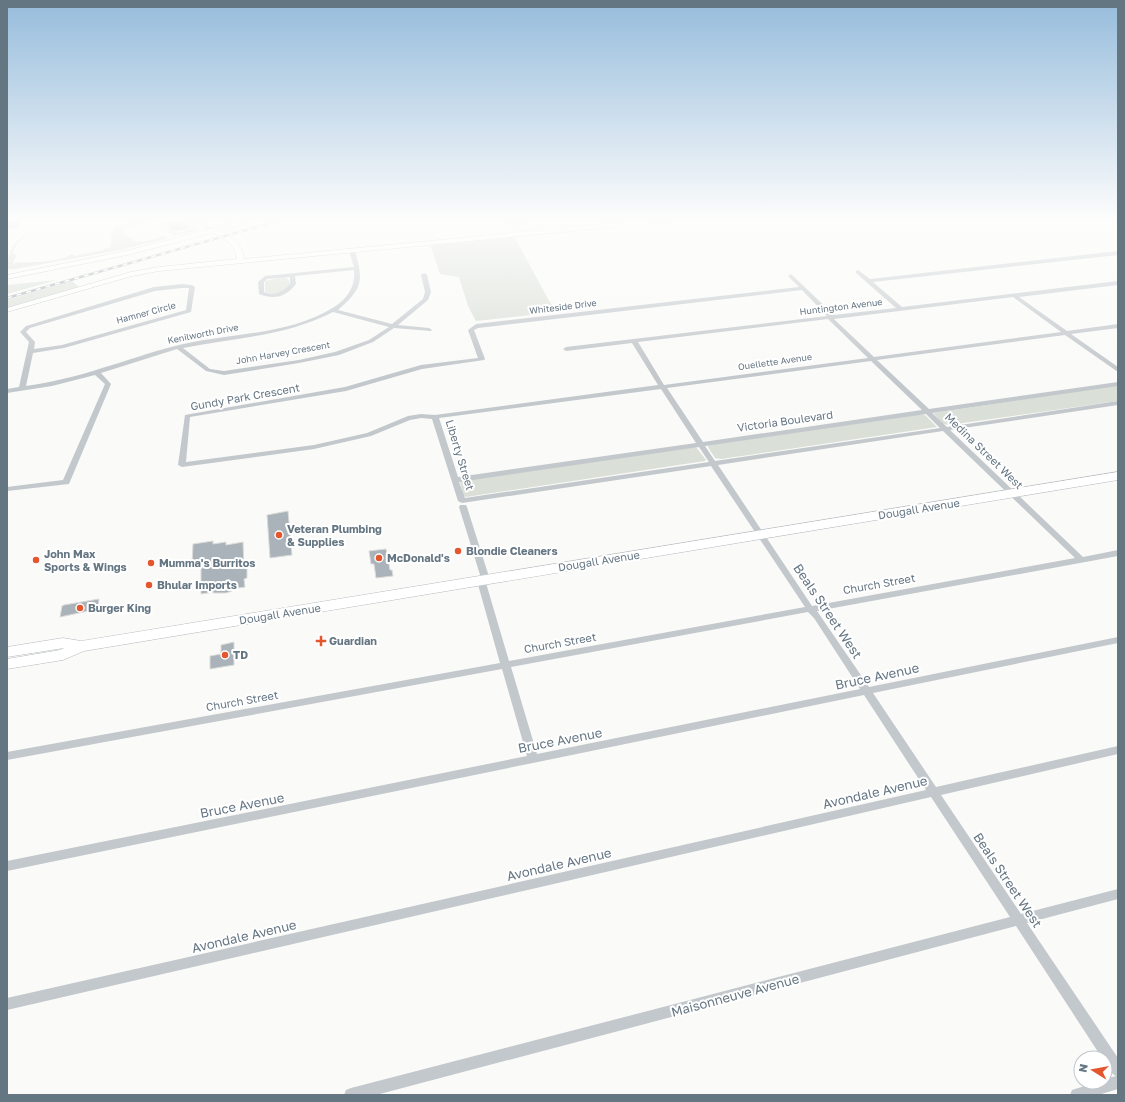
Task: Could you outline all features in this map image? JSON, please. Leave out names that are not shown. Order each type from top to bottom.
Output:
[{"type":"main road","name":"Dougall Avenue","points":[[8,660],[63,655],[81,646],[1118,476]]},
{"type":"street","points":[[7,272],[21,269]]},
{"type":"street","points":[[7,277],[47,269]]},
{"type":"street","points":[[7,310],[142,271],[158,269]]},
{"type":"street","points":[[292,275],[293,284],[288,292],[279,295],[267,296],[261,293],[261,282],[265,278],[292,275],[343,269]]},
{"type":"street","name":"Kenilworth Drive","points":[[7,391],[52,384],[96,372],[142,356],[179,347],[288,328],[315,319],[332,310],[350,296],[357,285],[358,277],[356,269]]},
{"type":"street","points":[[869,281],[972,269]]},
{"type":"street","points":[[858,272],[901,309]]},
{"type":"street","name":"John Harvey Crescent","points":[[179,347],[208,370],[224,372],[328,356],[353,349],[372,340],[425,300],[428,292],[424,275]]},
{"type":"street","name":"Medina Street West","points":[[791,276],[871,359],[1081,560]]},
{"type":"street","name":"Huntington Avenue","points":[[566,349],[1118,283]]},
{"type":"street","name":"Hamner Circle","points":[[22,389],[30,351],[32,342],[23,332],[28,327],[154,289],[182,286],[192,287],[189,311],[62,347],[30,351]]},
{"type":"street","name":"Whiteside Drive","points":[[471,330],[476,326],[802,288]]},
{"type":"street","points":[[1013,295],[1118,370]]},
{"type":"street","points":[[332,310],[392,326],[429,330]]},
{"type":"street","name":"Ouellette Avenue","points":[[435,416],[1118,326]]},
{"type":"street","name":"Gundy Park Crescent","points":[[435,416],[408,418],[369,435],[314,448],[182,465],[187,416],[346,389],[420,368],[482,359],[471,330]]},
{"type":"street","name":"Beals Street West","points":[[634,341],[760,535],[810,609],[817,616],[1118,1070]]},
{"type":"street","points":[[7,489],[66,482],[108,384],[96,372]]},
{"type":"street","name":"Victoria Boulevard","points":[[455,480],[1118,384]]},
{"type":"street","points":[[463,504],[713,464],[1118,403]]},
{"type":"street","name":"Liberty Street","points":[[435,416],[463,504],[505,665],[533,759]]},
{"type":"street","name":"Church Street","points":[[7,756],[1118,553]]},
{"type":"street","name":"Bruce Avenue","points":[[7,866],[1118,640]]},
{"type":"street","name":"Avondale Avenue","points":[[7,1004],[1118,750]]},
{"type":"street","name":"Maisonneuve Avenue","points":[[351,1095],[1118,894]]},
{"type":"street","points":[[1077,1095],[1118,1082]]},
{"type":"shaded area","points":[[438,269],[532,269],[557,312],[476,321],[468,306],[459,277],[440,274]]},
{"type":"shaded area","points":[[284,277],[288,279],[290,284],[288,287],[276,293],[265,292],[265,281]]},
{"type":"shaded area","points":[[57,280],[7,294],[7,285]]},
{"type":"shaded area","points":[[72,281],[79,287],[7,308],[7,300]]},
{"type":"shaded area","points":[[1118,385],[1118,401],[949,425],[943,424],[933,413]]},
{"type":"shaded area","points":[[921,414],[925,415],[937,427],[721,459],[715,458],[708,447],[708,445]]},
{"type":"shaded area","points":[[696,447],[706,460],[705,461],[466,497],[463,495],[460,482],[461,480]]},
{"type":"building","name":"Veteran Plumbing & Supplies","points":[[288,511],[292,555],[270,558],[267,515]]},
{"type":"building","points":[[213,541],[213,544],[226,542],[226,545],[243,542],[244,568],[247,568],[247,578],[244,579],[245,587],[232,589],[232,591],[226,593],[213,593],[214,592],[201,594],[201,563],[192,564],[193,544]]},
{"type":"building","name":"McDonald's","points":[[386,549],[390,570],[392,570],[393,576],[376,578],[374,564],[371,564],[369,551]]},
{"type":"building","name":"Burger King","points":[[99,599],[98,609],[60,617],[62,606],[64,605]]},
{"type":"building","name":"TD","points":[[234,642],[234,665],[210,669],[210,656],[221,654],[221,645]]},
{"type":"railway","points":[[7,298],[107,269]]},
{"type":"place","name":"Veteran Plumbing & Supplies","points":[[279,535]]},
{"type":"place","name":"Blondie Cleaners","points":[[458,551]]},
{"type":"place","name":"McDonald's","points":[[379,558]]},
{"type":"place","name":"John Max Sports & Wings","points":[[36,560]]},
{"type":"place","name":"Mumma's Burritos","points":[[151,563]]},
{"type":"place","name":"Bhular Imports","points":[[149,585]]},
{"type":"place","name":"Burger King","points":[[80,608]]},
{"type":"place","name":"Guardian","points":[[321,641]]},
{"type":"place","name":"TD","points":[[225,655]]}]
